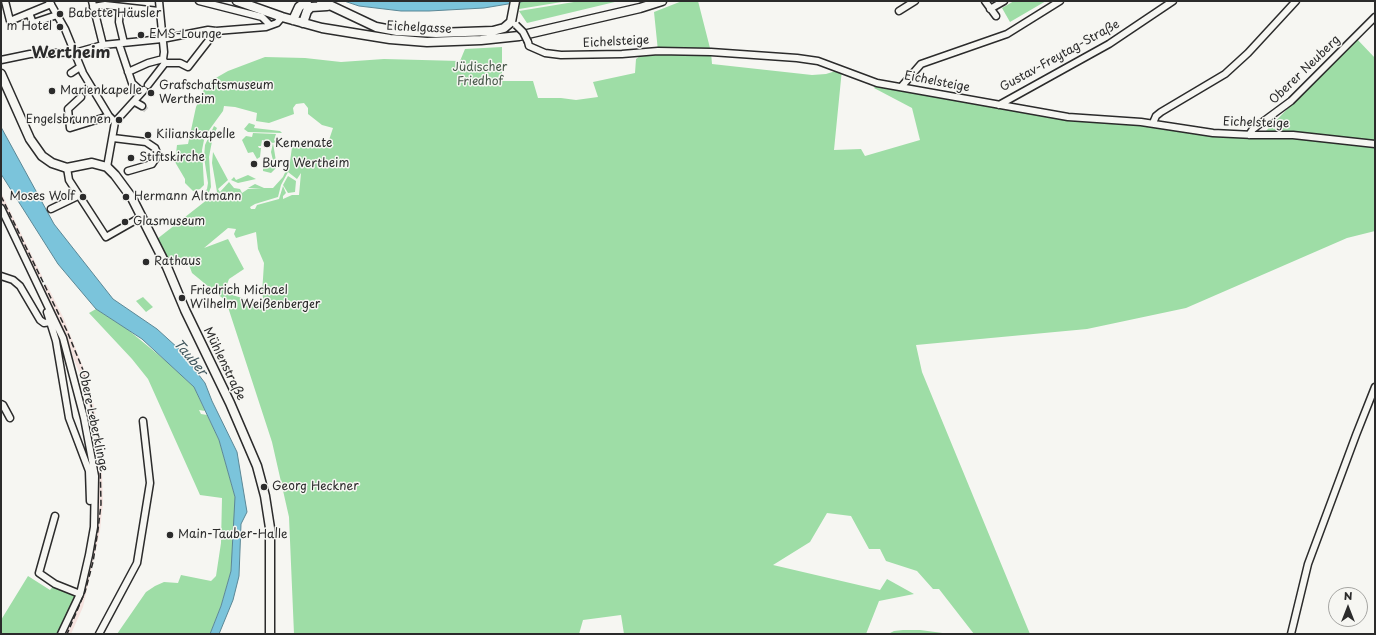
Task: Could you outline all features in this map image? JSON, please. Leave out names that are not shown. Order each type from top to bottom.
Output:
[{"type":"main road","name":"Eichelgasse","points":[[238,1],[303,23],[369,36],[427,42],[481,40],[534,33],[640,8],[662,1]]},
{"type":"main road","points":[[293,20],[299,7],[307,1]]},
{"type":"main road","points":[[321,1],[376,27],[408,32],[436,34],[493,31],[504,28],[513,21],[515,1]]},
{"type":"main road","points":[[303,23],[307,11],[311,7],[330,6]]},
{"type":"main road","points":[[1,74],[22,123],[35,148],[52,164],[66,168],[92,163],[107,167]]},
{"type":"main road","name":"Mühlenstraße","points":[[107,167],[124,186],[141,217],[230,403],[257,466],[265,496],[271,535],[270,634]]},
{"type":"street","points":[[107,167],[110,145],[116,122],[135,102],[164,61],[159,1]]},
{"type":"street","points":[[199,1],[262,17],[270,25]]},
{"type":"street","points":[[899,11],[915,1]]},
{"type":"street","points":[[985,1],[996,16]]},
{"type":"street","points":[[990,8],[1004,1]]},
{"type":"street","points":[[902,86],[921,64],[1007,34],[1060,1]]},
{"type":"street","name":"Gustav-Freytag-Straße","points":[[999,105],[1109,44],[1173,1]]},
{"type":"street","points":[[1153,123],[1156,116],[1161,112],[1225,74],[1248,53],[1296,1]]},
{"type":"street","points":[[7,2],[10,21],[50,2],[80,67],[110,116],[116,122]]},
{"type":"street","points":[[103,45],[93,4],[159,11]]},
{"type":"street","points":[[120,6],[119,22],[121,44],[128,72],[132,83],[142,92]]},
{"type":"street","points":[[29,13],[34,23],[57,16]]},
{"type":"street","points":[[1,60],[30,54],[48,54],[73,51],[78,52],[103,45],[121,44],[208,30],[216,31],[270,25],[280,21],[282,17]]},
{"type":"street","name":"Oberer Neuberg","points":[[1249,135],[1253,129],[1291,101],[1375,17]]},
{"type":"street","name":"Eichelsteige","points":[[513,21],[523,32],[530,46],[545,53],[561,55],[622,54],[658,51],[711,52],[797,58],[818,61],[877,83],[902,86],[1068,118],[1153,123],[1213,133],[1293,135],[1375,144]]},
{"type":"street","points":[[128,72],[148,63],[164,61],[180,63],[188,67],[216,31]]},
{"type":"street","points":[[71,73],[80,67]]},
{"type":"street","points":[[86,92],[91,86]]},
{"type":"street","points":[[81,97],[68,109],[70,128],[110,116]]},
{"type":"street","points":[[135,102],[142,106]]},
{"type":"street","points":[[113,138],[146,142],[155,148],[158,155],[152,164],[128,171]]},
{"type":"street","points":[[66,168],[69,180],[78,196],[106,237],[141,217]]},
{"type":"street","points":[[51,209],[78,196]]},
{"type":"street","points":[[1,208],[36,281],[35,286],[51,322],[56,341],[69,418],[85,456],[89,472],[90,500],[93,511]]},
{"type":"street","points":[[1,276],[13,280],[20,286],[40,320],[44,322],[51,322]]},
{"type":"street","name":"Obere Leberklinge","points":[[36,281],[63,338],[84,418],[95,476],[93,511],[94,527],[80,594],[62,634]]},
{"type":"street","points":[[1291,634],[1308,564],[1375,387]]},
{"type":"street","points":[[1,404],[10,418]]},
{"type":"street","points":[[99,634],[137,563],[150,483],[143,421]]},
{"type":"street","points":[[55,516],[39,573],[55,584],[80,594]]},
{"type":"shaded area","points":[[1,192],[43,278],[39,277],[36,272],[7,216],[1,203]]},
{"type":"shaded area","points":[[47,285],[64,319],[89,382],[101,441],[103,503],[100,531],[83,607],[71,634],[65,634],[81,595],[96,530],[99,505],[97,446],[94,424],[82,379],[43,286]]},
{"type":"green space","points":[[568,1],[519,9],[520,2]]},
{"type":"green space","points":[[580,1],[619,1],[527,23],[519,11]]},
{"type":"green space","name":"Jüdischer Friedhof","points":[[682,1],[698,1],[711,52],[712,64],[812,75],[826,74],[842,69],[834,150],[861,149],[865,156],[920,140],[912,108],[874,88],[877,83],[1038,112],[1147,119],[1198,128],[1265,132],[1356,38],[1375,58],[1375,231],[1347,238],[1186,308],[1087,329],[916,345],[922,372],[1030,634],[974,634],[939,589],[933,589],[917,571],[886,561],[880,549],[869,549],[851,516],[827,513],[810,542],[773,565],[880,590],[887,579],[914,594],[879,601],[866,634],[624,634],[621,615],[583,620],[579,634],[294,634],[289,517],[272,442],[226,301],[192,273],[188,262],[168,262],[157,239],[217,192],[212,163],[213,152],[228,180],[218,189],[220,192],[229,182],[234,188],[240,189],[242,193],[248,189],[262,189],[248,188],[255,184],[264,188],[273,188],[283,177],[290,162],[292,147],[302,143],[312,145],[329,140],[333,128],[322,125],[308,114],[308,108],[304,103],[296,104],[293,108],[294,114],[269,123],[256,121],[257,113],[235,107],[224,106],[223,111],[207,133],[204,140],[202,150],[204,185],[200,189],[193,191],[185,183],[185,179],[175,162],[177,145],[188,144],[196,107],[207,83],[228,71],[265,57],[305,58],[341,62],[384,59],[460,61],[465,49],[502,47],[502,81],[533,81],[538,98],[561,98],[576,100],[598,97],[593,82],[635,73],[636,59],[647,51],[658,51],[654,12]],"holes":[[[288,172],[297,179],[301,173],[299,195],[292,195],[283,199],[283,196],[286,193],[283,186],[279,199],[257,205],[255,209],[251,209],[250,207],[255,204],[278,197],[281,185]],[[228,228],[236,229],[234,234],[236,238],[256,232],[258,249],[264,263],[262,294],[265,304],[260,308],[242,298],[229,294],[226,287],[229,279],[244,269],[228,239],[204,248]]]},
{"type":"green space","points":[[1014,1],[1046,1],[1010,22],[1002,8]]},
{"type":"green space","points":[[249,123],[255,125],[254,128],[280,131],[282,133],[248,132],[244,129]]},
{"type":"green space","points":[[214,126],[217,128],[213,136],[209,157],[211,187],[205,196],[203,194],[207,189],[208,183],[204,157],[205,145]]},
{"type":"green space","points":[[253,133],[276,134],[274,140],[276,142],[273,143],[262,140],[261,146],[258,146],[261,148],[260,157],[257,159],[253,152],[248,153],[242,140],[246,136],[252,137]]},
{"type":"green space","points":[[273,143],[277,167],[271,173],[263,171],[263,167],[274,165],[271,152]]},
{"type":"green space","points":[[248,175],[256,179],[238,183],[231,180],[234,177],[236,180]]},
{"type":"green space","points":[[288,176],[296,181],[295,192],[288,193],[283,185]]},
{"type":"green space","points":[[143,297],[153,307],[146,312],[136,301]]},
{"type":"green space","points":[[96,309],[127,329],[166,361],[194,387],[205,411],[199,410],[201,414],[207,415],[219,440],[235,497],[235,518],[231,571],[221,606],[210,634],[117,634],[146,592],[155,586],[164,582],[178,583],[181,575],[211,581],[216,576],[221,543],[222,498],[200,495],[148,379],[132,359],[89,313]]},
{"type":"green space","points":[[28,576],[50,590],[55,584],[80,594],[61,634],[1,634],[1,620]]},
{"type":"green space","points":[[920,630],[950,634],[888,634],[894,631]]},
{"type":"water","points":[[344,1],[526,1],[484,8],[401,11],[359,6]]},
{"type":"water","points":[[1,127],[54,224],[113,299],[157,329],[179,349],[205,383],[212,401],[237,452],[247,512],[241,524],[239,576],[233,600],[219,634],[210,634],[221,606],[231,571],[235,497],[219,440],[194,387],[142,339],[96,309],[58,264],[1,174]]},
{"type":"tunnel","points":[[81,97],[86,92]]},
{"type":"tunnel","points":[[142,106],[148,112]]},
{"type":"railway","points":[[1,196],[67,331],[83,370],[97,431],[100,460],[101,504],[98,530],[93,562],[85,592],[67,634]]},
{"type":"place","name":"Babette Häusler","points":[[60,14]]},
{"type":"place","name":"m Hotel","points":[[60,27]]},
{"type":"place","name":"EMS-Lounge","points":[[141,35]]},
{"type":"place","name":"Marienkapelle","points":[[52,91]]},
{"type":"place","name":"Grafschaftsmuseum Wertheim","points":[[151,93]]},
{"type":"place","name":"Engelsbrunnen","points":[[119,120]]},
{"type":"place","name":"Kilianskapelle","points":[[148,135]]},
{"type":"place","name":"Kemenate","points":[[267,144]]},
{"type":"place","name":"Stiftskirche","points":[[131,158]]},
{"type":"place","name":"Burg Wertheim","points":[[254,164]]},
{"type":"place","name":"Moses Wolf","points":[[83,197]]},
{"type":"place","name":"Hermann Altmann","points":[[126,197]]},
{"type":"place","name":"Glasmuseum","points":[[125,222]]},
{"type":"place","name":"Rathaus","points":[[146,262]]},
{"type":"place","name":"Friedrich Michael Wilhelm Weißenberger","points":[[182,298]]},
{"type":"place","name":"Georg Heckner","points":[[264,487]]},
{"type":"place","name":"Main-Tauber-Halle","points":[[170,535]]},
{"type":"district","name":"Wertheim","points":[[71,54]]},
{"type":"water label","name":"Tauber","points":[[190,358]]}]
